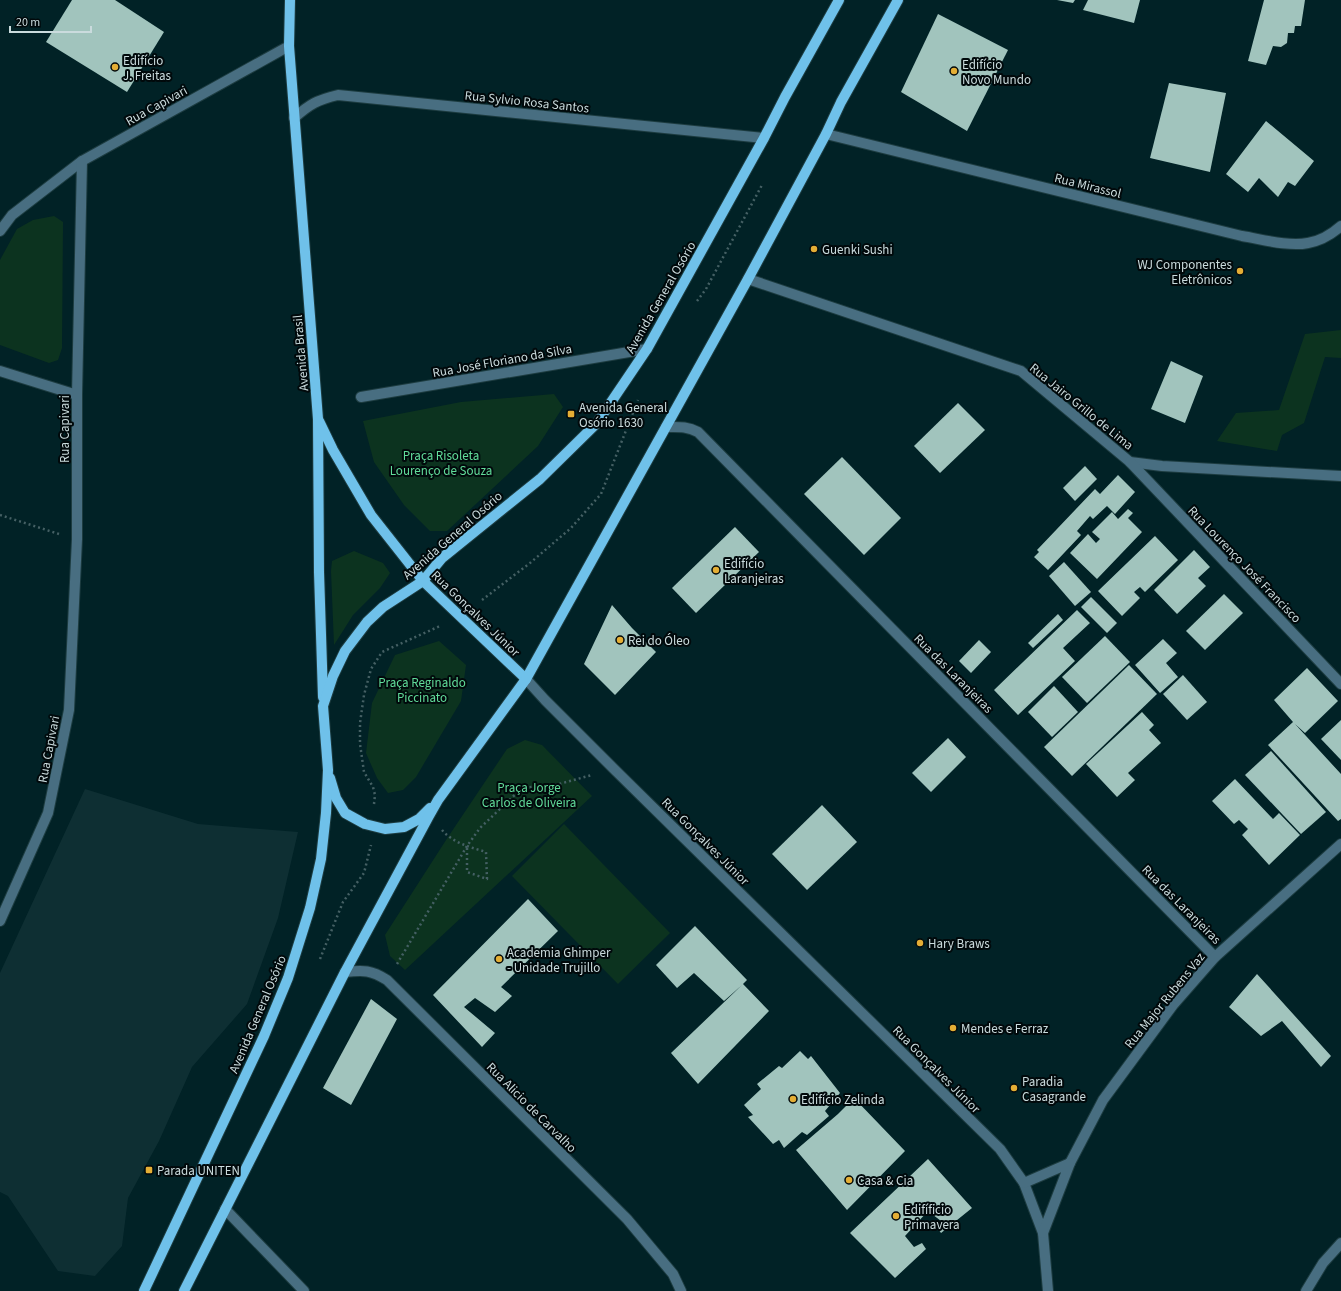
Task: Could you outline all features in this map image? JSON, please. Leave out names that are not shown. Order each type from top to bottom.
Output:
[{"type":"main road","name":"Avenida Brasil","points":[[290,0],[288,46],[318,419],[319,572],[323,706]]},
{"type":"main road","name":"Avenida General Osório","points":[[144,1291],[264,1036],[288,978],[310,908],[321,859],[326,813],[328,770],[323,706],[333,676],[345,651],[367,622],[383,607],[423,581],[442,558],[540,479],[597,423],[647,349],[764,138],[784,97],[839,0]]},
{"type":"main road","points":[[184,1291],[345,972],[429,816],[438,800],[526,679],[748,280],[898,0]]},
{"type":"main road","name":"Rua Gonçalves Júnior","points":[[318,419],[333,450],[371,515],[423,581],[526,679]]},
{"type":"main road","points":[[328,770],[336,798],[345,813],[365,824],[385,829],[404,826],[419,819],[438,800]]},
{"type":"street","name":"Rua Capivari","points":[[0,920],[48,813],[69,710],[77,539],[77,395],[82,161],[288,46]]},
{"type":"street","name":"Rua Sylvio Rosa Santos","points":[[294,118],[308,106],[320,99],[338,95],[764,138]]},
{"type":"street","name":"Rua Mirassol","points":[[826,134],[1242,236],[1290,244],[1308,243],[1332,234],[1341,226]]},
{"type":"street","points":[[0,231],[12,215],[82,161]]},
{"type":"street","name":"Rua Jairo Grillo de Lima","points":[[748,280],[1021,372],[1130,462],[1162,466],[1341,476]]},
{"type":"street","name":"Rua José Floriano da Silva","points":[[361,397],[647,349]]},
{"type":"street","points":[[0,371],[77,395]]},
{"type":"street","name":"Rua das Laranjeiras","points":[[666,427],[684,426],[698,432],[1215,957]]},
{"type":"street","name":"Rua Lourenço José Francisco","points":[[1130,462],[1341,684]]},
{"type":"street","name":"Rua Gonçalves Júnior","points":[[526,679],[614,769],[1000,1149],[1024,1183],[1043,1233],[1048,1291]]},
{"type":"street","name":"Rua Major Rubens Vaz","points":[[1043,1233],[1070,1163],[1103,1100],[1173,1005],[1215,957],[1341,844]]},
{"type":"street","name":"Rua Alicio de Carvalho","points":[[345,972],[361,970],[376,973],[387,980],[627,1219],[673,1274],[681,1291]]},
{"type":"street","points":[[1024,1183],[1070,1163]]},
{"type":"street","points":[[225,1208],[304,1291]]},
{"type":"street","points":[[1306,1291],[1323,1263],[1341,1243]]},
{"type":"path","points":[[0,515],[77,539]]},
{"type":"path","points":[[374,804],[375,795],[373,788],[364,772],[360,744],[360,723],[364,695],[371,669],[382,652],[440,626]]},
{"type":"path","points":[[387,980],[467,846],[480,828],[522,788],[559,784],[614,769]]},
{"type":"path","points":[[429,816],[448,837],[467,846],[486,852],[487,879],[467,872],[467,846]]},
{"type":"path","points":[[320,959],[343,902],[364,873],[372,843]]},
{"type":"shaded area","points":[[85,789],[198,824],[298,832],[278,918],[247,1004],[192,1067],[159,1141],[128,1198],[122,1246],[95,1276],[58,1271],[8,1196],[0,1192],[0,973]]},
{"type":"green space","points":[[54,216],[63,222],[62,348],[58,360],[49,363],[0,345],[0,260],[17,229],[33,220]]},
{"type":"green space","points":[[1341,330],[1341,358],[1325,357],[1304,423],[1282,435],[1277,451],[1217,441],[1236,413],[1279,410],[1305,334]]},
{"type":"green space","name":"Praça Risoleta Lourenço de Souza","points":[[554,394],[563,407],[538,446],[447,531],[430,531],[404,505],[374,462],[363,421],[461,402]]},
{"type":"green space","points":[[354,551],[383,563],[390,573],[380,588],[353,615],[334,645],[331,571],[332,561]]},
{"type":"green space","name":"Praça Reginaldo Piccinato","points":[[439,641],[466,665],[461,701],[416,777],[403,790],[388,793],[377,778],[366,753],[372,703],[395,655]]},
{"type":"green space","name":"Praça Jorge Carlos de Oliveira","points":[[525,740],[542,745],[592,796],[405,970],[390,956],[385,935],[507,749]]},
{"type":"green space","points":[[564,824],[670,933],[618,984],[512,876]]},
{"type":"building","name":"Edifício J. Freitas","points":[[72,0],[115,0],[164,32],[127,92],[46,42]]},
{"type":"building","points":[[1057,0],[1075,0],[1073,3]]},
{"type":"building","points":[[1088,0],[1140,0],[1134,23],[1083,10]]},
{"type":"building","points":[[1264,0],[1305,0],[1301,26],[1295,26],[1294,33],[1288,33],[1287,43],[1281,47],[1273,46],[1266,65],[1248,61]]},
{"type":"building","name":"Edifício Novo Mundo","points":[[938,14],[1008,50],[967,131],[901,92]]},
{"type":"building","points":[[1169,83],[1226,93],[1210,172],[1150,158]]},
{"type":"building","points":[[1266,121],[1314,161],[1295,186],[1288,182],[1278,197],[1259,178],[1248,192],[1226,174]]},
{"type":"building","points":[[1171,361],[1203,376],[1185,423],[1151,409]]},
{"type":"building","points":[[958,403],[985,430],[940,473],[914,446]]},
{"type":"building","points":[[842,457],[901,518],[864,555],[804,494]]},
{"type":"building","points":[[1085,466],[1097,479],[1075,501],[1063,488]]},
{"type":"building","points":[[1118,475],[1135,492],[1115,514],[1107,506],[1093,519],[1090,516],[1077,531],[1081,535],[1048,570],[1034,557],[1039,552],[1037,550],[1095,489],[1100,494]]},
{"type":"building","points":[[1128,509],[1133,513],[1128,518],[1142,532],[1097,579],[1070,553],[1088,534],[1096,543],[1100,539],[1092,532],[1112,512],[1118,519]]},
{"type":"building","name":"Edifício Laranjeiras","points":[[735,527],[759,552],[696,613],[672,588]]},
{"type":"building","points":[[1155,536],[1178,560],[1145,592],[1140,587],[1134,592],[1140,598],[1122,616],[1098,591]]},
{"type":"building","points":[[1194,550],[1210,567],[1198,578],[1206,586],[1177,614],[1154,590]]},
{"type":"building","points":[[1064,562],[1091,592],[1075,606],[1049,576]]},
{"type":"building","points":[[1224,594],[1243,613],[1205,650],[1186,631]]},
{"type":"building","points":[[1091,597],[1117,623],[1107,633],[1081,607]]},
{"type":"building","name":"Rei do Óleo","points":[[612,605],[656,652],[615,695],[584,664]]},
{"type":"building","points":[[1077,610],[1090,623],[1063,648],[1075,661],[1018,715],[994,690]]},
{"type":"building","points":[[1058,614],[1063,620],[1033,648],[1028,643]]},
{"type":"building","points":[[1105,636],[1130,662],[1087,703],[1062,677]]},
{"type":"building","points":[[1163,639],[1177,653],[1166,663],[1178,677],[1160,693],[1135,665]]},
{"type":"building","points":[[979,640],[991,652],[971,673],[959,661]]},
{"type":"building","points":[[1129,665],[1157,694],[1072,776],[1044,747]]},
{"type":"building","points":[[1307,668],[1338,701],[1305,733],[1295,724],[1341,774],[1341,819],[1338,821],[1268,745],[1293,722],[1274,700]]},
{"type":"building","points":[[1183,675],[1207,702],[1187,720],[1163,694]]},
{"type":"building","points":[[1054,686],[1078,712],[1052,737],[1028,712]]},
{"type":"building","points":[[1142,712],[1154,725],[1149,730],[1161,743],[1128,773],[1135,780],[1117,797],[1086,764]]},
{"type":"building","points":[[1341,720],[1341,760],[1321,739]]},
{"type":"building","points":[[948,738],[966,757],[931,792],[912,773]]},
{"type":"building","points":[[1271,751],[1326,812],[1301,834],[1245,775]]},
{"type":"building","points":[[1235,779],[1273,819],[1279,813],[1300,835],[1269,865],[1242,835],[1248,829],[1239,820],[1234,824],[1212,801]]},
{"type":"building","points":[[822,805],[857,842],[807,890],[772,854]]},
{"type":"building","name":"Academia Ghimper - Unidade Trujillo","points":[[528,899],[558,931],[501,987],[512,996],[495,1012],[475,998],[464,1007],[495,1033],[482,1047],[433,995]]},
{"type":"building","points":[[695,926],[747,980],[743,984],[769,1011],[698,1084],[671,1053],[742,985],[724,1001],[694,973],[677,988],[656,965]]},
{"type":"building","points":[[1257,974],[1331,1056],[1321,1067],[1282,1021],[1261,1036],[1229,1007]]},
{"type":"building","points":[[371,999],[397,1019],[351,1105],[323,1088]]},
{"type":"building","name":"Edifício Zelinda","points":[[800,1051],[808,1059],[811,1056],[840,1093],[825,1111],[829,1116],[807,1135],[802,1132],[784,1148],[779,1140],[773,1144],[748,1117],[753,1115],[744,1105],[761,1089],[757,1084],[779,1066],[782,1068]]},
{"type":"building","name":"Casa & Cia","points":[[854,1098],[905,1151],[847,1210],[796,1150],[838,1114]]},
{"type":"building","name":"Edifíficio Primavera","points":[[928,1159],[972,1208],[941,1233],[936,1226],[941,1221],[928,1211],[905,1236],[914,1247],[922,1243],[926,1249],[895,1278],[850,1233]]},
{"type":"place","name":"Edifício J. Freitas","points":[[115,67]]},
{"type":"place","name":"Edifício Novo Mundo","points":[[954,71]]},
{"type":"place","name":"Guenki Sushi","points":[[814,249]]},
{"type":"place","name":"WJ Componentes Eletrônicos","points":[[1240,271]]},
{"type":"place","name":"Avenida General Osório 1630","points":[[571,414]]},
{"type":"place","name":"Edifício Laranjeiras","points":[[716,570]]},
{"type":"place","name":"Rei do Óleo","points":[[620,640]]},
{"type":"place","name":"Hary Braws","points":[[920,943]]},
{"type":"place","name":"Academia Ghimper - Unidade Trujillo","points":[[499,959]]},
{"type":"place","name":"Mendes e Ferraz","points":[[953,1028]]},
{"type":"place","name":"Paradia Casagrande","points":[[1014,1088]]},
{"type":"place","name":"Edifício Zelinda","points":[[793,1099]]},
{"type":"place","name":"Parada UNITEN","points":[[149,1170]]},
{"type":"place","name":"Casa & Cia","points":[[849,1180]]},
{"type":"place","name":"Edifíficio Primavera","points":[[896,1216]]}]
